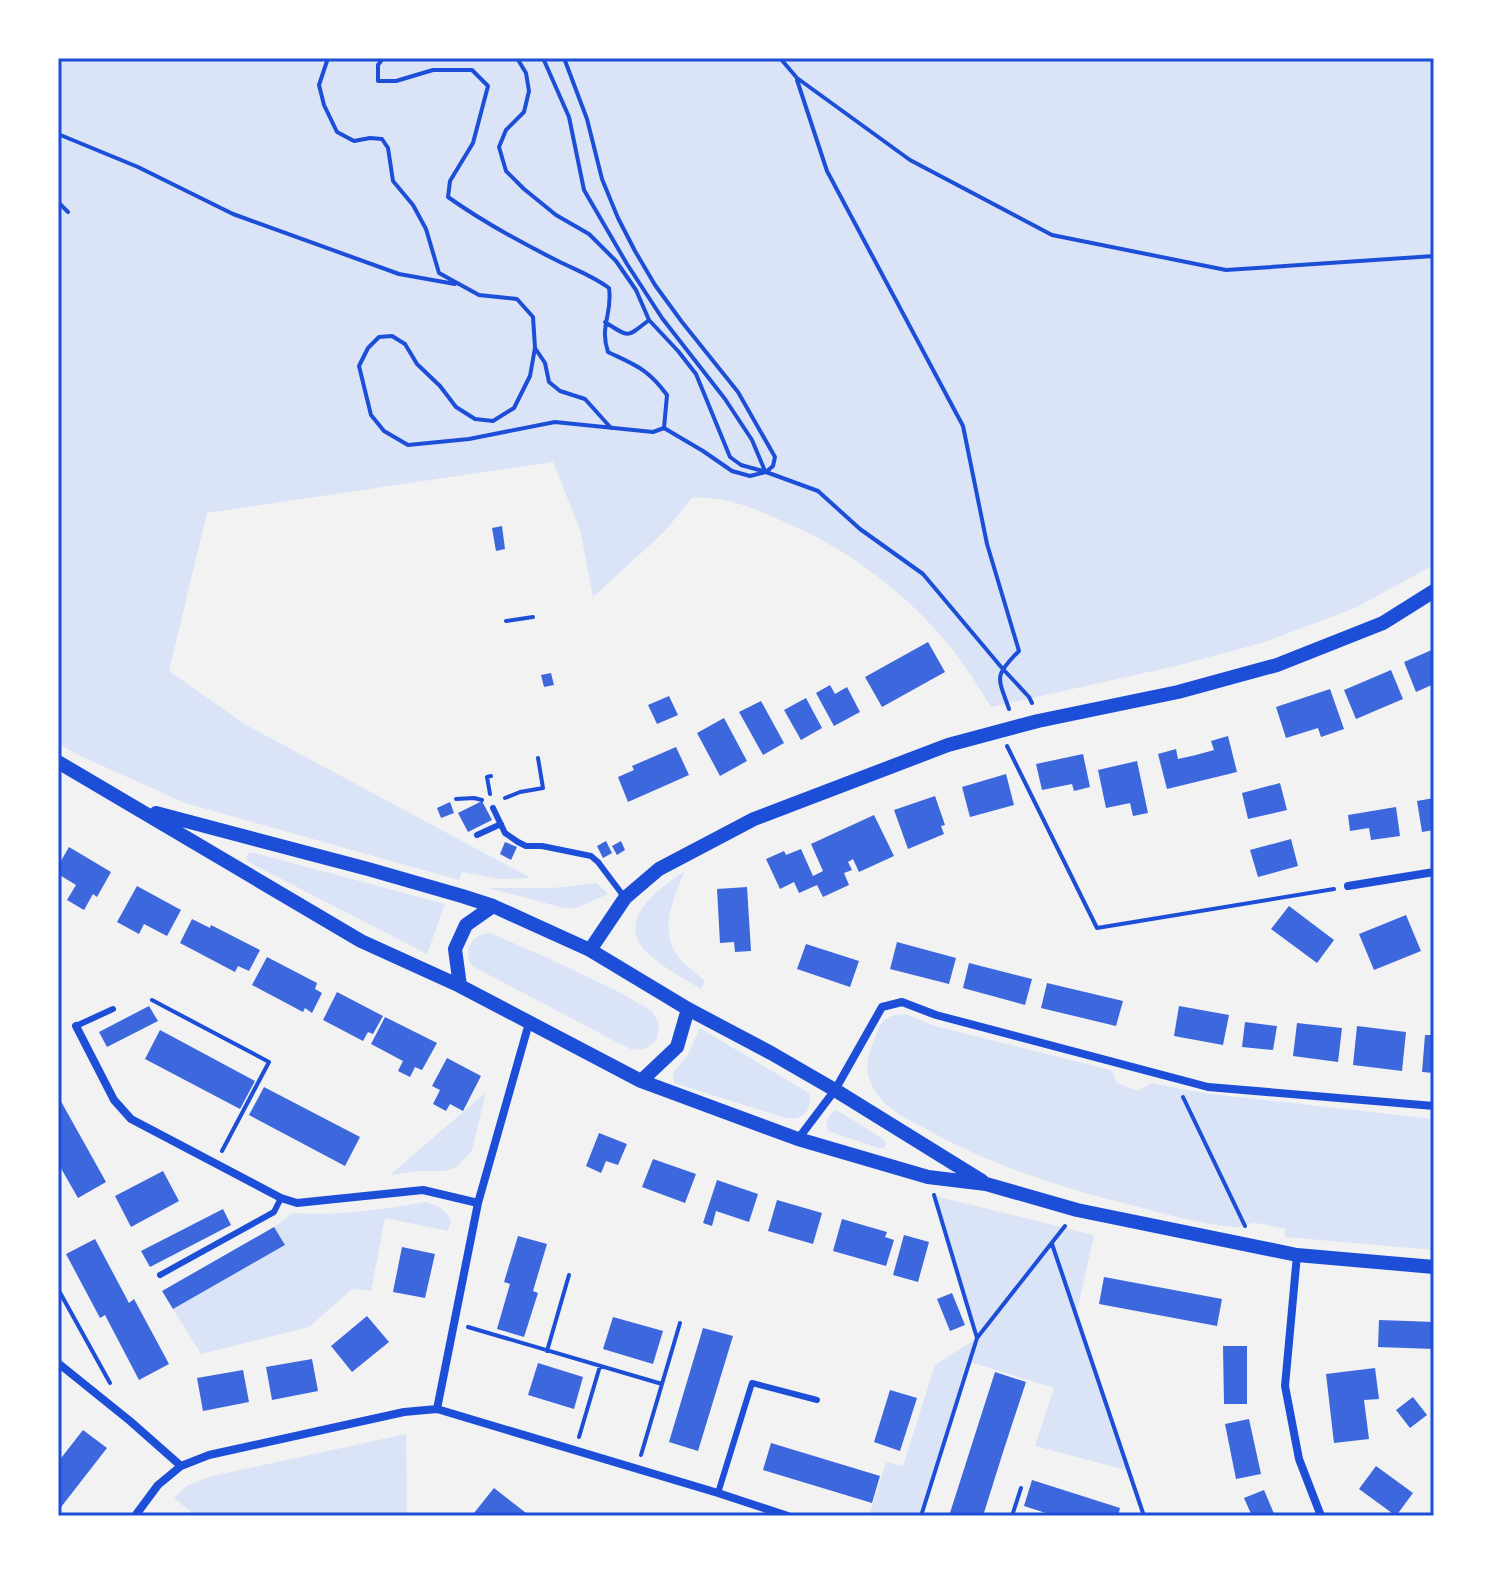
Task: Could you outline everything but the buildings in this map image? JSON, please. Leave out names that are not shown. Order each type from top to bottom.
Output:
[{"type":"street","points":[[590,950],[625,898],[659,869],[754,819],[948,745],[1038,721],[1178,692],[1277,665],[1383,623],[1434,591]]},
{"type":"street","points":[[58,762],[361,941],[460,986],[641,1081],[798,1139],[928,1177],[986,1184],[1077,1210],[1297,1255],[1434,1267]]},
{"type":"street","points":[[140,809],[368,869],[493,906],[590,950],[688,1009],[835,1090],[986,1184]]},
{"type":"street","points":[[1348,886],[1434,872]]},
{"type":"street","points":[[460,986],[455,949],[466,925],[493,906]]},
{"type":"street","points":[[798,1139],[835,1090],[882,1007],[902,1002],[936,1015],[1208,1087],[1434,1106]]},
{"type":"street","points":[[641,1081],[677,1047],[688,1009]]},
{"type":"street","points":[[437,1409],[478,1203],[529,1023]]},
{"type":"street","points":[[76,1026],[114,1100],[131,1119],[281,1198],[297,1203],[423,1190],[478,1203]]},
{"type":"street","points":[[1297,1255],[1285,1386],[1299,1459],[1321,1516]]},
{"type":"street","points":[[59,1368],[130,1421],[181,1466]]},
{"type":"street","points":[[135,1516],[158,1485],[181,1466],[209,1455],[404,1412],[437,1409],[788,1516]]},
{"type":"lane","points":[[492,805],[505,833],[526,846],[542,846],[591,856],[625,898]]},
{"type":"lane","points":[[477,835],[501,824]]},
{"type":"lane","points":[[76,1026],[113,1009]]},
{"type":"lane","points":[[160,1275],[274,1212],[281,1198]]},
{"type":"lane","points":[[718,1493],[752,1383],[817,1400]]},
{"type":"path","points":[[328,58],[319,85],[324,105],[337,132],[354,141],[382,139],[388,148],[393,181],[413,205],[426,229],[439,273],[479,295],[517,299],[533,317],[535,348],[530,376],[514,408],[493,421],[475,419],[456,407],[417,364],[405,344],[392,336],[379,337],[368,348],[359,366],[371,415],[384,431],[408,445],[469,439],[555,422],[653,432],[664,428]]},
{"type":"path","points":[[383,58],[378,65],[378,81],[396,81],[433,70],[472,70],[488,86],[473,143],[450,181],[448,197],[481,220],[592,276],[609,288],[611,304],[605,322],[604,340],[608,352],[641,368],[655,379],[667,395],[664,428]]},
{"type":"path","points":[[517,58],[526,73],[529,91],[524,112],[506,130],[499,147],[506,171],[556,215],[589,234],[616,261],[636,290],[649,320],[696,374],[730,457],[741,465],[818,491],[860,529],[923,574],[1029,697],[1038,721]]},
{"type":"path","points":[[543,58],[569,117],[584,190],[662,318],[725,399],[766,472]]},
{"type":"path","points":[[564,58],[587,119],[602,179],[629,240],[655,285],[738,392],[775,457],[773,466],[766,472],[750,476],[732,471],[664,428]]},
{"type":"path","points":[[780,58],[797,78],[910,160],[1052,235],[1226,270],[1434,256]]},
{"type":"path","points":[[797,78],[827,171],[963,426],[987,544],[1019,651],[1002,668],[999,682],[1015,727]]},
{"type":"path","points":[[58,135],[138,167],[233,214],[399,274],[461,285]]},
{"type":"path","points":[[58,202],[68,212]]},
{"type":"path","points":[[605,322],[630,335],[649,320]]},
{"type":"path","points":[[535,348],[545,363],[549,382],[560,391],[585,399],[611,428]]},
{"type":"path","points":[[506,621],[533,617]]},
{"type":"path","points":[[1000,731],[1097,928],[1348,886]]},
{"type":"path","points":[[538,758],[543,788]]},
{"type":"path","points":[[491,776],[487,777],[492,805]]},
{"type":"path","points":[[152,1000],[269,1062],[216,1162]]},
{"type":"path","points":[[1175,1079],[1255,1246]]},
{"type":"path","points":[[928,1177],[977,1338]]},
{"type":"path","points":[[921,1516],[977,1338],[1077,1210]]},
{"type":"path","points":[[1052,1244],[1144,1516]]},
{"type":"path","points":[[547,1351],[569,1275]]},
{"type":"path","points":[[58,1289],[130,1421]]},
{"type":"path","points":[[454,1323],[662,1384]]},
{"type":"path","points":[[637,1469],[680,1323]]},
{"type":"path","points":[[575,1450],[600,1366]]},
{"type":"path","points":[[1012,1516],[1021,1488]]},
{"type":"shaded area","points":[[58,58],[1434,58],[1434,565],[1355,608],[1265,642],[1180,665],[991,707],[949,645],[886,583],[822,540],[764,513],[729,501],[693,497],[665,531],[593,597],[580,530],[553,462],[207,513],[169,671],[246,725],[531,878],[500,879],[462,872],[459,880],[185,803],[58,743]]},
{"type":"shaded area","points":[[250,853],[445,904],[427,954],[248,862],[246,857]]},
{"type":"shaded area","points":[[685,871],[670,913],[669,935],[677,955],[705,981],[701,989],[653,958],[641,945],[636,933],[636,921],[650,898]]},
{"type":"shaded area","points":[[597,883],[608,894],[576,908],[564,908],[488,888],[553,888]]},
{"type":"shaded area","points":[[490,933],[617,991],[652,1011],[659,1024],[657,1039],[645,1048],[630,1049],[472,966],[468,954],[470,944],[478,936]]},
{"type":"shaded area","points":[[905,1014],[935,1026],[1111,1070],[1117,1083],[1138,1091],[1151,1083],[1203,1093],[1434,1119],[1434,1250],[1285,1237],[1285,1229],[1263,1224],[1235,1227],[1194,1221],[1078,1191],[975,1154],[897,1113],[884,1102],[871,1083],[867,1072],[868,1061],[878,1030],[887,1018]]},
{"type":"shaded area","points":[[700,1028],[809,1093],[805,1113],[797,1118],[786,1118],[674,1083],[673,1073],[687,1056]]},
{"type":"shaded area","points":[[486,1092],[472,1150],[457,1167],[444,1171],[390,1175]]},
{"type":"shaded area","points":[[837,1110],[883,1139],[886,1145],[879,1148],[828,1131],[828,1119]]},
{"type":"shaded area","points":[[935,1196],[1094,1235],[1077,1312],[1130,1471],[1035,1446],[1054,1388],[970,1362],[921,1516],[869,1516],[886,1462],[903,1466],[935,1365],[977,1338]]},
{"type":"shaded area","points":[[426,1202],[447,1214],[451,1221],[448,1231],[385,1218],[371,1291],[352,1289],[309,1327],[201,1354],[173,1309],[284,1246],[274,1227],[293,1213],[344,1213]]},
{"type":"shaded area","points":[[406,1434],[407,1516],[196,1516],[174,1498],[188,1485],[212,1476]]}]
